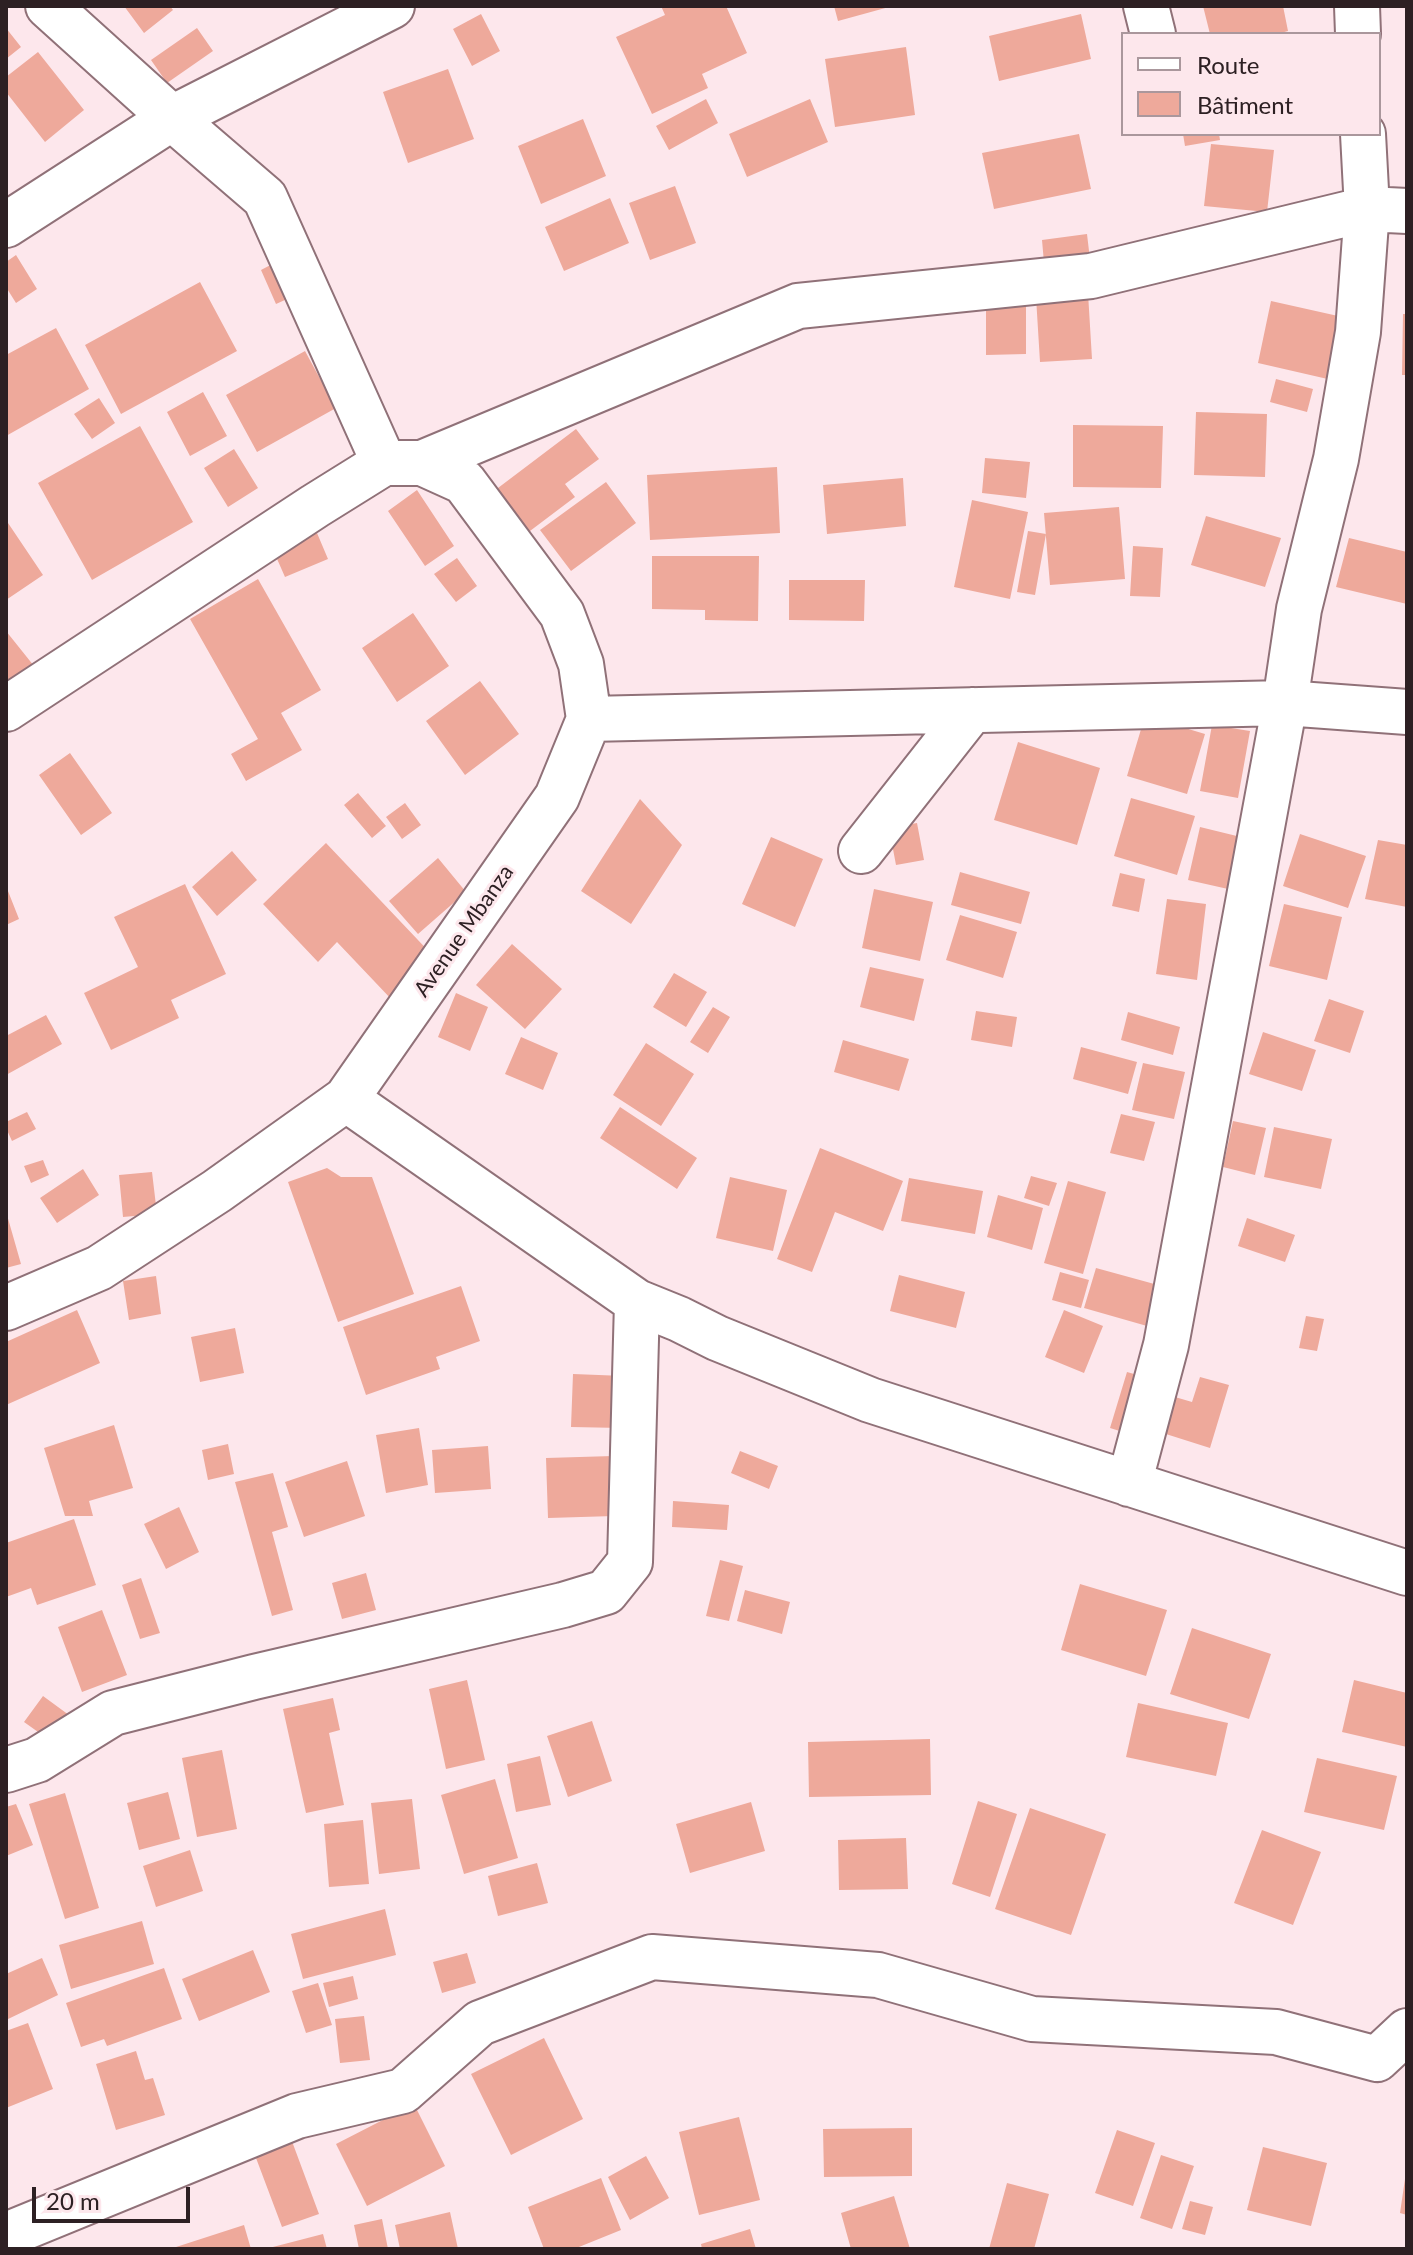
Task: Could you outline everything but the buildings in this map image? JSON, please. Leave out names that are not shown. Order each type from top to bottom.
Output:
[{"type":"street","points":[[48,6],[265,198],[403,463],[464,482],[562,614],[581,664],[589,719],[1285,703],[1407,712]]},
{"type":"street","points":[[6,225],[172,118],[392,6]]},
{"type":"street","points":[[1146,6],[1152,32]]},
{"type":"street","points":[[1357,6],[1358,32]]},
{"type":"street","points":[[1129,1484],[1166,1345],[1285,703],[1299,609],[1336,459],[1358,332],[1387,210],[1364,136]]},
{"type":"street","points":[[6,709],[315,506],[403,463],[798,306],[1091,276],[1387,210]]},
{"type":"street","points":[[861,851],[972,710]]},
{"type":"street","name":"Avenue Mbanza","points":[[6,1308],[99,1268],[217,1191],[346,1099],[557,797],[589,719]]},
{"type":"street","points":[[346,1099],[637,1302],[717,1338],[870,1400],[1407,1573]]},
{"type":"street","points":[[6,1770],[37,1760],[113,1713],[606,1592],[630,1562],[637,1302]]},
{"type":"street","points":[[6,2235],[297,2116],[403,2091],[480,2023],[652,1957],[878,1975],[1032,2019],[1276,2032],[1377,2059],[1407,2031]]}]
